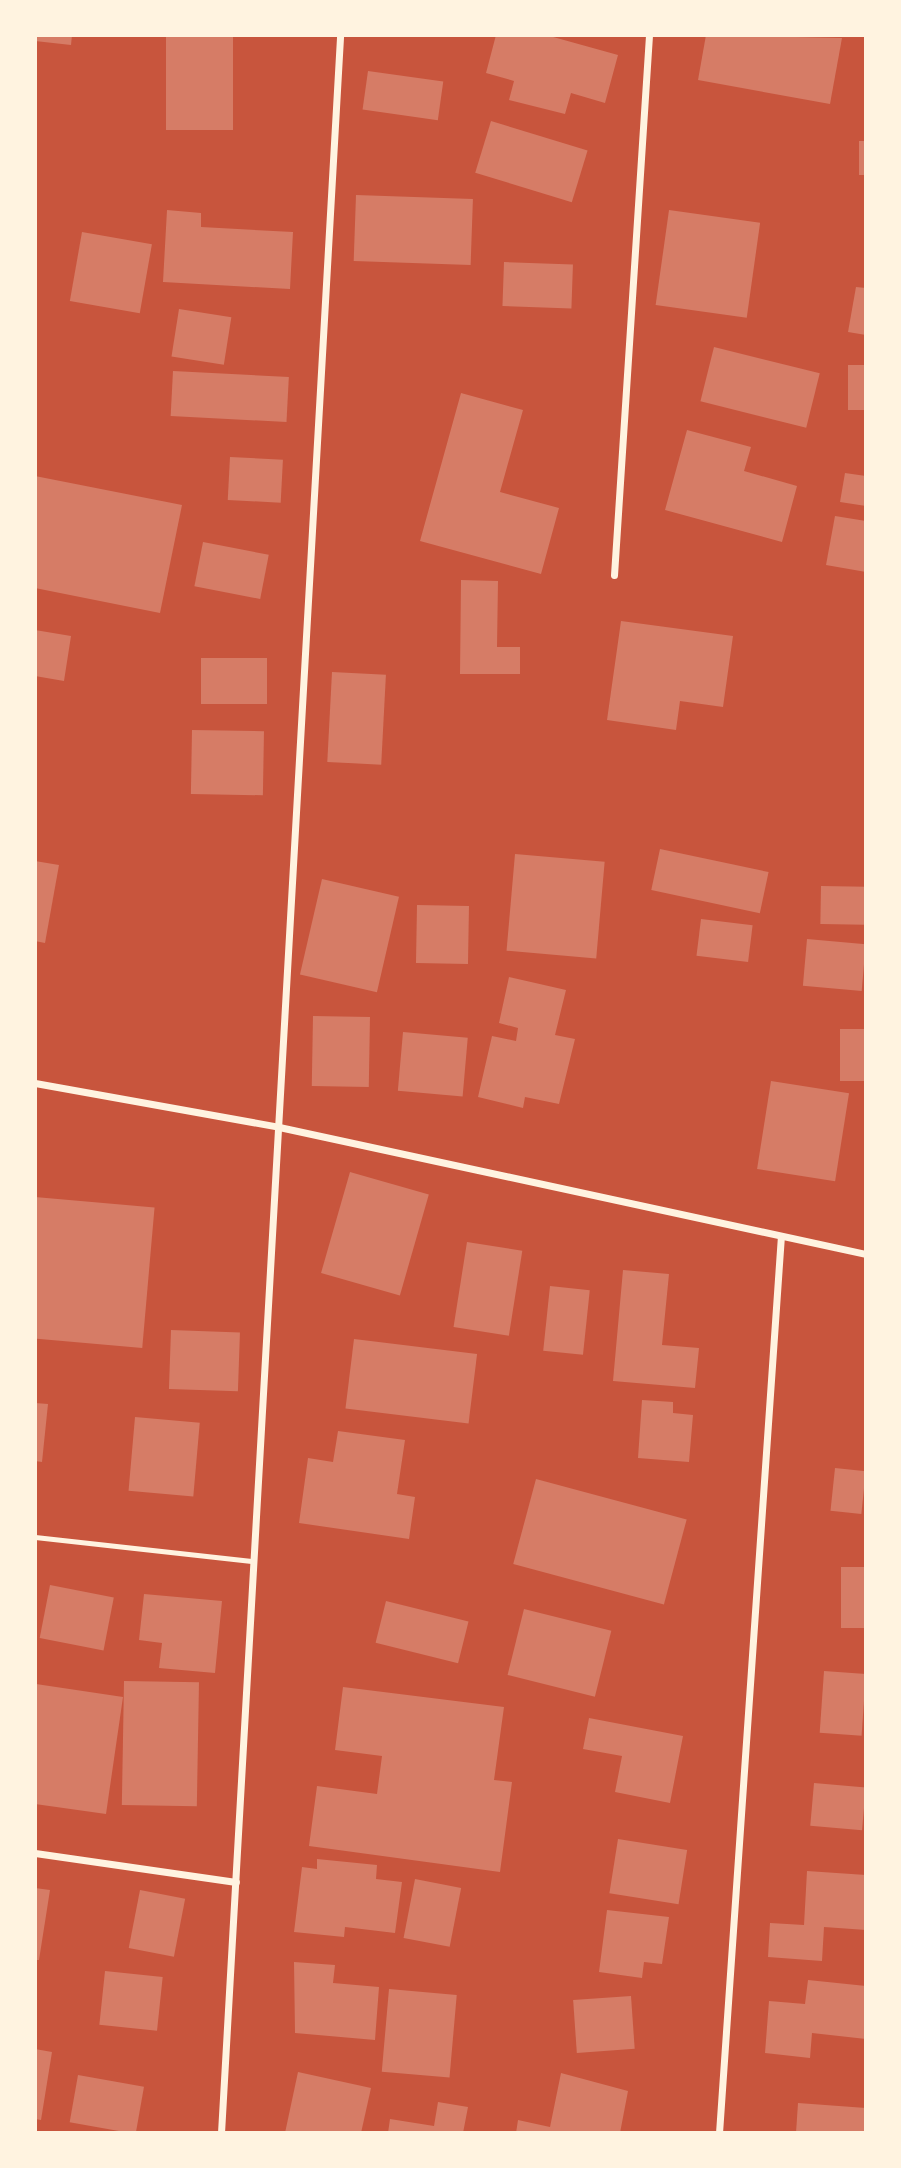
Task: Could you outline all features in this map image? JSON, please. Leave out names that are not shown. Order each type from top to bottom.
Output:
[{"type":"street","points":[[221,2133],[340,35]]},
{"type":"street","points":[[614,575],[649,35]]},
{"type":"street","points":[[35,1083],[279,1127],[866,1254]]},
{"type":"street","points":[[719,2133],[781,1236]]},
{"type":"street","points":[[35,1853],[236,1882]]},
{"type":"lane","points":[[35,1537],[254,1561]]},
{"type":"building","points":[[35,35],[72,35],[71,45],[35,41]]},
{"type":"building","points":[[166,35],[233,35],[233,130],[166,130]]},
{"type":"building","points":[[496,35],[546,35],[618,55],[605,103],[571,93],[565,114],[509,100],[514,81],[486,73]]},
{"type":"building","points":[[706,35],[842,38],[830,104],[698,80]]},
{"type":"building","points":[[368,71],[443,82],[438,120],[363,110]]},
{"type":"building","points":[[491,121],[588,151],[572,202],[475,173]]},
{"type":"building","points":[[859,141],[866,141],[866,175],[859,175]]},
{"type":"building","points":[[356,195],[473,199],[471,265],[354,261]]},
{"type":"building","points":[[167,210],[201,213],[201,227],[293,232],[290,289],[163,282]]},
{"type":"building","points":[[669,210],[760,223],[747,318],[656,305]]},
{"type":"building","points":[[82,232],[152,244],[140,313],[70,301]]},
{"type":"building","points":[[504,262],[573,264],[571,308],[502,306]]},
{"type":"building","points":[[856,287],[866,288],[866,335],[848,332]]},
{"type":"building","points":[[179,309],[231,317],[224,365],[171,356]]},
{"type":"building","points":[[714,347],[820,373],[806,428],[700,401]]},
{"type":"building","points":[[848,365],[866,365],[866,410],[848,410]]},
{"type":"building","points":[[173,371],[289,377],[286,422],[171,416]]},
{"type":"building","points":[[461,393],[523,410],[500,492],[559,508],[541,574],[420,541]]},
{"type":"building","points":[[687,430],[751,447],[744,471],[797,486],[782,542],[665,510]]},
{"type":"building","points":[[230,457],[283,460],[281,503],[228,500]]},
{"type":"building","points":[[845,473],[866,476],[866,506],[840,502]]},
{"type":"building","points":[[35,476],[182,505],[160,613],[35,588]]},
{"type":"building","points":[[835,516],[866,521],[866,572],[826,565]]},
{"type":"building","points":[[203,542],[269,555],[260,599],[194,586]]},
{"type":"building","points":[[461,580],[498,581],[497,647],[520,647],[520,674],[460,674]]},
{"type":"building","points":[[621,621],[733,636],[723,707],[680,701],[676,730],[607,720]]},
{"type":"building","points":[[35,630],[71,636],[64,681],[35,676]]},
{"type":"building","points":[[201,658],[267,658],[267,704],[201,704]]},
{"type":"building","points":[[332,672],[386,675],[381,765],[327,762]]},
{"type":"building","points":[[192,730],[264,731],[263,795],[191,794]]},
{"type":"building","points":[[660,849],[769,872],[760,913],[651,890]]},
{"type":"building","points":[[515,854],[605,862],[596,958],[507,951]]},
{"type":"building","points":[[35,861],[59,865],[45,943],[35,941]]},
{"type":"building","points":[[322,879],[399,897],[377,992],[300,974]]},
{"type":"building","points":[[821,886],[866,887],[865,925],[820,924]]},
{"type":"building","points":[[417,905],[469,906],[468,964],[416,963]]},
{"type":"building","points":[[701,919],[753,925],[748,962],[696,956]]},
{"type":"building","points":[[807,939],[866,944],[862,991],[803,986]]},
{"type":"building","points":[[509,977],[566,990],[555,1035],[575,1039],[559,1104],[525,1097],[523,1108],[478,1097],[492,1036],[516,1041],[518,1028],[499,1023]]},
{"type":"building","points":[[313,1016],[370,1017],[369,1087],[312,1086]]},
{"type":"building","points":[[840,1029],[866,1029],[866,1081],[840,1081]]},
{"type":"building","points":[[403,1032],[468,1038],[463,1096],[398,1091]]},
{"type":"building","points":[[771,1081],[849,1093],[835,1181],[757,1169]]},
{"type":"building","points":[[350,1172],[429,1195],[400,1296],[321,1273]]},
{"type":"building","points":[[35,1197],[155,1207],[142,1348],[35,1339]]},
{"type":"building","points":[[467,1242],[522,1251],[509,1336],[454,1327]]},
{"type":"building","points":[[623,1270],[669,1274],[662,1345],[699,1348],[695,1388],[613,1381]]},
{"type":"building","points":[[550,1286],[590,1290],[583,1355],[543,1351]]},
{"type":"building","points":[[171,1330],[240,1332],[238,1391],[169,1389]]},
{"type":"building","points":[[354,1339],[477,1354],[469,1424],[345,1408]]},
{"type":"building","points":[[642,1400],[673,1402],[673,1413],[693,1415],[689,1462],[638,1458]]},
{"type":"building","points":[[35,1403],[48,1404],[42,1462],[35,1461]]},
{"type":"building","points":[[135,1417],[200,1423],[193,1496],[129,1491]]},
{"type":"building","points":[[338,1431],[405,1440],[397,1494],[415,1497],[409,1539],[299,1523],[308,1458],[333,1462]]},
{"type":"building","points":[[835,1468],[866,1471],[861,1514],[831,1511]]},
{"type":"building","points":[[536,1479],[687,1519],[664,1604],[513,1564]]},
{"type":"building","points":[[841,1567],[866,1567],[866,1628],[841,1628]]},
{"type":"building","points":[[50,1585],[114,1597],[104,1650],[40,1638]]},
{"type":"building","points":[[144,1594],[222,1601],[215,1673],[159,1668],[162,1643],[139,1640]]},
{"type":"building","points":[[386,1601],[468,1622],[458,1663],[376,1643]]},
{"type":"building","points":[[524,1609],[611,1631],[595,1697],[508,1675]]},
{"type":"building","points":[[824,1671],[866,1674],[862,1736],[820,1733]]},
{"type":"building","points":[[124,1681],[199,1682],[197,1806],[122,1805]]},
{"type":"building","points":[[36,1684],[123,1697],[106,1814],[35,1804]]},
{"type":"building","points":[[343,1687],[504,1707],[494,1780],[512,1782],[500,1872],[309,1846],[317,1786],[377,1794],[382,1756],[335,1750]]},
{"type":"building","points":[[589,1718],[683,1736],[670,1803],[615,1792],[622,1756],[583,1749]]},
{"type":"building","points":[[814,1783],[866,1788],[862,1830],[810,1826]]},
{"type":"building","points":[[618,1839],[687,1850],[679,1904],[609,1893]]},
{"type":"building","points":[[317,1859],[377,1865],[376,1879],[402,1882],[395,1933],[345,1927],[344,1937],[294,1932],[302,1867],[317,1869]]},
{"type":"building","points":[[807,1871],[866,1875],[866,1930],[824,1927],[822,1961],[768,1957],[770,1923],[804,1925]]},
{"type":"building","points":[[415,1879],[461,1888],[450,1947],[404,1938]]},
{"type":"building","points":[[35,1888],[50,1890],[39,1960],[35,1960]]},
{"type":"building","points":[[140,1890],[185,1899],[174,1957],[129,1948]]},
{"type":"building","points":[[607,1910],[669,1917],[662,1964],[644,1962],[642,1978],[599,1972]]},
{"type":"building","points":[[294,1962],[335,1965],[333,1983],[379,1987],[375,2040],[295,2033]]},
{"type":"building","points":[[105,1971],[163,1977],[157,2031],[99,2025]]},
{"type":"building","points":[[808,1980],[866,1986],[866,2039],[812,2033],[810,2058],[765,2053],[769,2001],[805,2004]]},
{"type":"building","points":[[389,1989],[457,1995],[450,2078],[382,2072]]},
{"type":"building","points":[[631,1996],[635,2049],[577,2053],[573,2000]]},
{"type":"building","points":[[35,2049],[52,2052],[41,2120],[35,2119]]},
{"type":"building","points":[[298,2072],[371,2088],[361,2133],[285,2133]]},
{"type":"building","points":[[561,2073],[628,2091],[620,2133],[516,2133],[518,2120],[550,2127]]},
{"type":"building","points":[[78,2075],[144,2087],[136,2133],[70,2122]]},
{"type":"building","points":[[438,2102],[468,2107],[463,2133],[388,2133],[390,2119],[434,2126]]},
{"type":"building","points":[[798,2103],[866,2108],[866,2133],[796,2133]]}]
